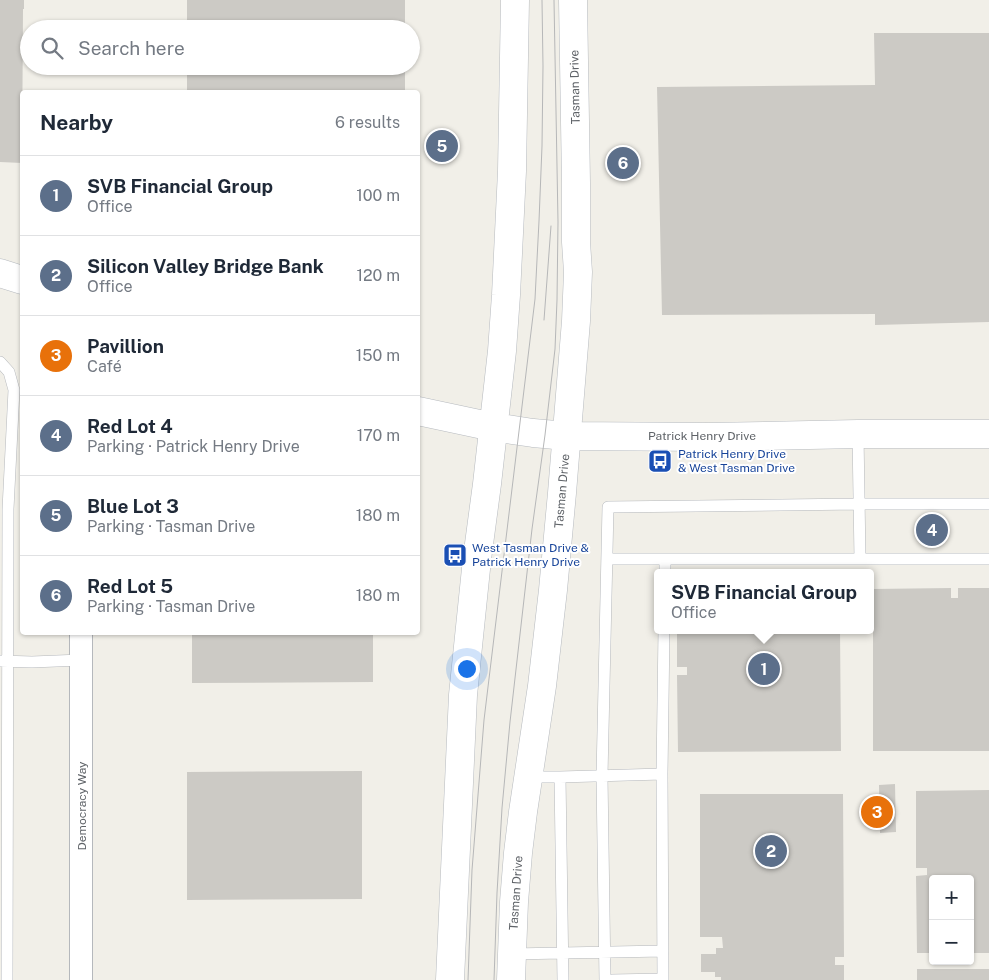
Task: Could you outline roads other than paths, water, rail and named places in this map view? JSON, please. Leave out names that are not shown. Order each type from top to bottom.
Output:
[{"type":"main road","points":[[450,980],[463,695],[502,351],[510,236],[514,128],[515,0]]},
{"type":"main road","name":"Tasman Drive","points":[[511,967],[518,854],[542,686],[553,590],[576,321],[578,272],[573,0]]},
{"type":"main road","points":[[0,273],[20,279]]},
{"type":"main road","name":"Patrick Henry Drive","points":[[420,411],[533,434],[567,436],[710,437],[989,434]]},
{"type":"street","name":"Democracy Way","points":[[81,635],[82,980]]},
{"type":"lane","points":[[0,362],[8,372],[14,390],[8,509],[4,661],[7,980]]},
{"type":"lane","points":[[858,434],[860,559]]},
{"type":"lane","points":[[605,980],[602,776],[608,506],[989,504]]},
{"type":"lane","points":[[607,559],[989,559]]},
{"type":"lane","points":[[665,559],[665,569]]},
{"type":"lane","points":[[612,980],[663,980],[662,774],[664,634]]},
{"type":"lane","points":[[4,661],[81,660]]},
{"type":"lane","points":[[528,777],[662,774]]},
{"type":"lane","points":[[560,777],[563,980]]},
{"type":"lane","points":[[511,967],[563,953],[663,951]]},
{"type":"tram line","points":[[468,980],[472,870],[484,720],[535,299],[542,146],[542,0]]},
{"type":"tram line","points":[[494,980],[502,808],[510,722],[555,349],[558,222],[554,0]]},
{"type":"tram line","points":[[544,320],[551,226]]},
{"type":"place","name":"Blue Lot 3","points":[[442,146]]},
{"type":"place","name":"Red Lot 5","points":[[623,163]]},
{"type":"place","name":"Patrick Henry Drive & West Tasman Drive","points":[[660,461]]},
{"type":"place","name":"Red Lot 4","points":[[932,530]]},
{"type":"place","name":"West Tasman Drive & Patrick Henry Drive","points":[[455,555]]},
{"type":"place","name":"SVB Financial Group","points":[[764,669]]},
{"type":"place","name":"Pavillion","points":[[877,812]]},
{"type":"place","name":"Silicon Valley Bridge Bank","points":[[771,851]]}]
